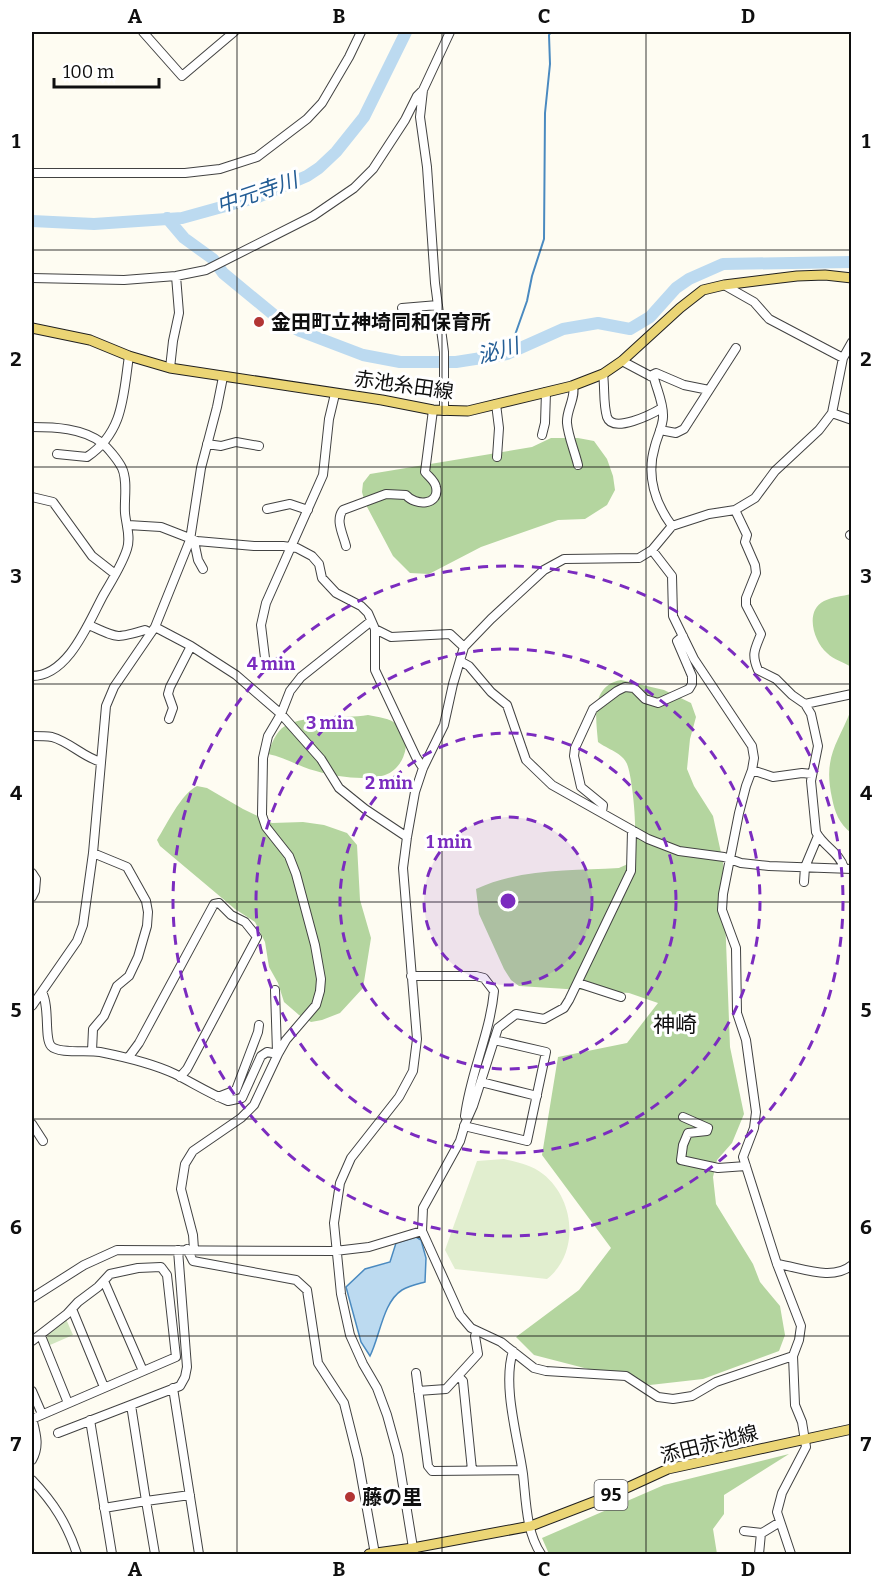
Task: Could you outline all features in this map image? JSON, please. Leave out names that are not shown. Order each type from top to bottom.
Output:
[{"type":"main road","name":"赤池糸田線","points":[[32,328],[90,340],[129,356],[170,368],[382,400],[433,410],[468,411],[573,386],[603,374],[622,361],[680,308],[703,291],[724,285],[797,276],[852,278]]},
{"type":"main road","name":"添田赤池線","points":[[372,1554],[414,1551],[531,1526],[609,1496],[668,1469],[852,1429]]},
{"type":"street","points":[[143,32],[182,76],[234,32]]},
{"type":"street","points":[[32,173],[185,173],[220,169],[256,157],[307,119],[322,103],[361,32]]},
{"type":"street","points":[[444,411],[444,352],[427,167],[420,117],[423,90],[447,32]]},
{"type":"street","points":[[32,278],[115,280],[176,276],[206,270],[242,253],[313,216],[354,188],[373,169],[405,120],[417,96],[423,90]]},
{"type":"street","points":[[170,368],[179,313],[176,276]]},
{"type":"street","points":[[724,285],[754,302],[769,319],[843,358]]},
{"type":"street","points":[[402,308],[438,305]]},
{"type":"street","points":[[414,1551],[398,1455],[377,1388],[350,1335],[341,1294],[334,1223],[340,1183],[351,1158],[399,1097],[413,1071],[417,1039],[403,868],[416,792],[423,768],[444,725],[464,647],[491,618],[544,570],[564,559],[639,558],[652,550],[672,526],[709,514],[735,510],[755,498],[775,471],[819,430],[832,412],[843,358],[852,342]]},
{"type":"street","points":[[660,430],[676,433],[684,429],[736,348]]},
{"type":"street","points":[[57,454],[87,457],[103,444],[116,427],[121,413],[129,356]]},
{"type":"street","points":[[622,361],[654,378],[664,417],[651,462],[651,479],[657,499],[672,526]]},
{"type":"street","points":[[650,376],[656,373],[684,385],[709,390]]},
{"type":"street","points":[[603,374],[607,416],[613,423],[621,425],[662,408]]},
{"type":"street","points":[[32,1006],[77,941],[83,925],[93,853],[106,706],[114,687],[153,630],[192,540],[207,444],[222,377]]},
{"type":"street","points":[[573,386],[575,391],[567,423],[578,465]]},
{"type":"street","points":[[542,435],[545,423],[546,392]]},
{"type":"street","points":[[265,658],[261,625],[266,603],[323,475],[334,394]]},
{"type":"street","points":[[496,404],[499,428],[497,457]]},
{"type":"street","points":[[346,546],[339,521],[340,513],[344,510],[386,494],[406,495],[411,501],[419,504],[430,502],[434,498],[437,492],[435,484],[425,472],[433,410]]},
{"type":"street","points":[[832,412],[852,420]]},
{"type":"street","points":[[32,427],[55,427],[89,435],[103,444],[122,468],[128,525],[127,549],[89,625],[71,652],[58,666],[48,672],[32,676]]},
{"type":"street","points":[[207,444],[221,446],[236,442],[259,446]]},
{"type":"street","points":[[32,497],[52,502],[92,556],[115,574]]},
{"type":"street","points":[[267,509],[290,504],[308,510]]},
{"type":"street","points":[[735,510],[747,535],[746,542],[756,573],[746,598],[746,605],[761,634],[753,653],[753,660],[758,670],[776,679],[805,704],[811,714],[818,746],[812,774],[816,832],[848,868]]},
{"type":"street","points":[[128,525],[161,527],[192,540],[291,547],[312,556],[319,564],[322,578],[336,593],[361,606],[368,613],[373,626],[375,670],[416,758],[423,768]]},
{"type":"street","points":[[192,540],[203,568]]},
{"type":"street","points":[[652,550],[672,576],[673,616],[713,689],[752,746],[754,758],[739,813],[722,910],[736,948],[737,1013],[746,1040],[756,1112],[754,1128],[742,1156],[777,1264],[801,1326],[793,1356],[795,1405],[802,1422],[806,1447],[778,1503],[777,1512],[791,1554]]},
{"type":"street","points":[[89,625],[119,637],[153,630],[191,646],[236,675],[281,714],[321,759],[339,788],[364,809],[407,837]]},
{"type":"street","points":[[373,626],[391,637],[450,634],[464,647]]},
{"type":"street","points":[[58,1433],[180,1386],[185,1377],[187,1367],[183,1320],[186,1250],[193,1235],[180,1189],[185,1164],[193,1151],[241,1118],[254,1105],[286,1040],[316,1005],[321,979],[315,945],[293,867],[289,856],[266,827],[262,815],[263,758],[268,736],[281,714],[290,691],[301,677],[373,626]]},
{"type":"street","points":[[602,812],[603,806],[580,787],[574,756],[575,748],[593,709],[617,691],[626,687],[634,688],[645,699],[658,703],[689,689],[692,676],[677,640],[683,636]]},
{"type":"street","points":[[169,719],[173,708],[168,694],[170,687],[191,646]]},
{"type":"street","points":[[460,661],[469,666],[491,692],[507,705],[526,760],[552,785],[632,830],[679,851],[724,857],[730,860],[769,866],[848,868]]},
{"type":"street","points":[[805,704],[852,694]]},
{"type":"street","points":[[32,736],[50,737],[64,742],[90,759],[101,762]]},
{"type":"street","points":[[752,770],[773,777],[812,774]]},
{"type":"street","points":[[464,1125],[473,1106],[498,1028],[516,1014],[544,1019],[564,1008],[631,871],[632,830]]},
{"type":"street","points":[[804,882],[805,867],[818,836]]},
{"type":"street","points":[[92,1051],[93,1029],[104,1016],[117,986],[129,976],[138,957],[147,926],[148,912],[146,901],[127,867],[93,853]]},
{"type":"street","points":[[32,873],[36,879],[32,897]]},
{"type":"street","points":[[128,1058],[139,1043],[214,904],[219,903],[231,915],[245,922],[257,937],[186,1070],[180,1077]]},
{"type":"street","points":[[411,976],[476,976],[484,978],[494,991],[460,1141],[423,1208],[422,1231],[460,1315],[471,1328],[501,1342],[534,1368],[546,1371],[626,1376],[658,1397],[673,1400],[692,1396],[716,1382],[793,1356]]},
{"type":"street","points":[[578,983],[621,997]]},
{"type":"street","points":[[275,990],[278,1054]]},
{"type":"street","points":[[42,993],[48,1022],[47,1039],[58,1051],[92,1051],[128,1058],[180,1077],[228,1101],[242,1098],[261,1056],[267,1052],[278,1054]]},
{"type":"street","points":[[218,1097],[236,1090],[259,1025]]},
{"type":"street","points":[[464,1125],[527,1142],[546,1052],[494,1040]]},
{"type":"street","points":[[480,1082],[537,1096]]},
{"type":"street","points":[[683,1117],[708,1128],[707,1131],[688,1133],[683,1145],[681,1160],[718,1168],[746,1166]]},
{"type":"street","points":[[32,1124],[44,1141]]},
{"type":"street","points":[[32,1298],[84,1265],[117,1250],[335,1251],[369,1247],[422,1231]]},
{"type":"street","points":[[186,1250],[193,1261],[296,1280],[307,1290],[318,1363],[344,1403],[358,1459],[372,1554]]},
{"type":"street","points":[[777,1264],[827,1273],[837,1273],[852,1265]]},
{"type":"street","points":[[32,1341],[41,1336],[110,1274],[138,1268],[161,1267],[167,1275],[176,1357],[32,1418],[37,1436],[37,1448],[32,1460]]},
{"type":"street","points":[[104,1281],[143,1371]]},
{"type":"street","points":[[72,1309],[104,1387]]},
{"type":"street","points":[[172,1321],[183,1320]]},
{"type":"street","points":[[418,1391],[446,1389],[478,1354],[475,1336],[477,1331]]},
{"type":"street","points":[[41,1336],[68,1403]]},
{"type":"street","points":[[513,1351],[510,1389],[514,1431],[531,1526],[536,1546],[541,1554]]},
{"type":"street","points":[[416,1373],[428,1466],[432,1471],[522,1470]]},
{"type":"street","points":[[458,1376],[463,1381],[472,1470]]},
{"type":"street","points":[[173,1389],[199,1554]]},
{"type":"street","points":[[32,1391],[42,1414]]},
{"type":"street","points":[[131,1405],[155,1554]]},
{"type":"street","points":[[90,1420],[112,1554]]},
{"type":"street","points":[[32,1480],[63,1518],[77,1554]]},
{"type":"street","points":[[104,1508],[190,1494]]},
{"type":"street","points":[[744,1532],[760,1533],[780,1522]]},
{"type":"street","points":[[759,1554],[760,1533]]},
{"type":"green space","points":[[551,438],[578,438],[594,441],[607,459],[613,476],[615,490],[607,505],[585,519],[558,520],[481,547],[429,574],[410,573],[393,556],[365,503],[362,492],[363,483],[370,474],[532,447]]},
{"type":"green space","points":[[852,594],[851,667],[822,648],[815,634],[813,619],[814,612],[824,601]]},
{"type":"green space","points":[[621,680],[664,690],[691,703],[696,717],[690,739],[687,769],[694,786],[713,816],[723,862],[730,1047],[744,1114],[732,1143],[717,1160],[713,1177],[716,1204],[753,1264],[760,1282],[780,1306],[785,1335],[779,1351],[703,1379],[650,1385],[534,1355],[516,1337],[579,1290],[611,1248],[542,1155],[558,1057],[627,1043],[658,1003],[629,993],[519,986],[511,980],[504,969],[479,914],[476,889],[511,877],[565,870],[619,868],[631,861],[634,854],[635,829],[633,798],[627,764],[622,757],[598,742],[596,723],[597,704],[604,689],[611,683]]},
{"type":"green space","points":[[851,710],[851,833],[836,813],[829,772],[833,752]]},
{"type":"green space","points":[[368,715],[395,723],[403,731],[405,738],[405,753],[402,760],[392,772],[385,775],[362,778],[333,775],[268,754],[279,731],[294,722],[314,718]]},
{"type":"green space","points":[[197,786],[207,788],[272,823],[303,822],[324,825],[347,833],[357,845],[360,900],[371,938],[363,988],[340,1013],[311,1022],[284,1002],[278,983],[269,967],[265,942],[255,922],[235,909],[160,846],[157,840],[175,810],[185,796]]},
{"type":"green space","points":[[504,1159],[539,1171],[554,1185],[562,1197],[567,1211],[569,1241],[558,1268],[547,1279],[455,1269],[445,1250],[477,1161]]},
{"type":"green space","points":[[66,1319],[73,1335],[50,1345],[46,1339],[48,1335]]},
{"type":"green space","points":[[789,1454],[724,1495],[724,1514],[713,1529],[717,1554],[549,1554],[542,1538],[664,1485]]},
{"type":"water","points":[[416,1237],[421,1240],[426,1258],[425,1282],[402,1290],[390,1303],[370,1356],[361,1342],[346,1287],[365,1269],[390,1262],[396,1243]]},
{"type":"waterway","name":"中元寺川","points":[[32,221],[94,224],[182,218],[258,197],[307,176],[336,152],[364,117],[406,32]]},
{"type":"waterway","points":[[509,352],[527,301],[544,239],[545,113],[551,32]]},
{"type":"waterway","name":"泌川","points":[[167,218],[184,238],[213,259],[223,273],[280,320],[300,331],[363,355],[400,362],[456,362],[507,354],[563,329],[598,323],[630,329],[650,317],[676,288],[689,279],[723,264],[852,262]]},
{"type":"place","name":"金田町立神埼同和保育所","points":[[259,322]]},
{"type":"place","name":"藤の里","points":[[350,1497]]},
{"type":"district","name":"神崎","points":[[675,1024]]}]
